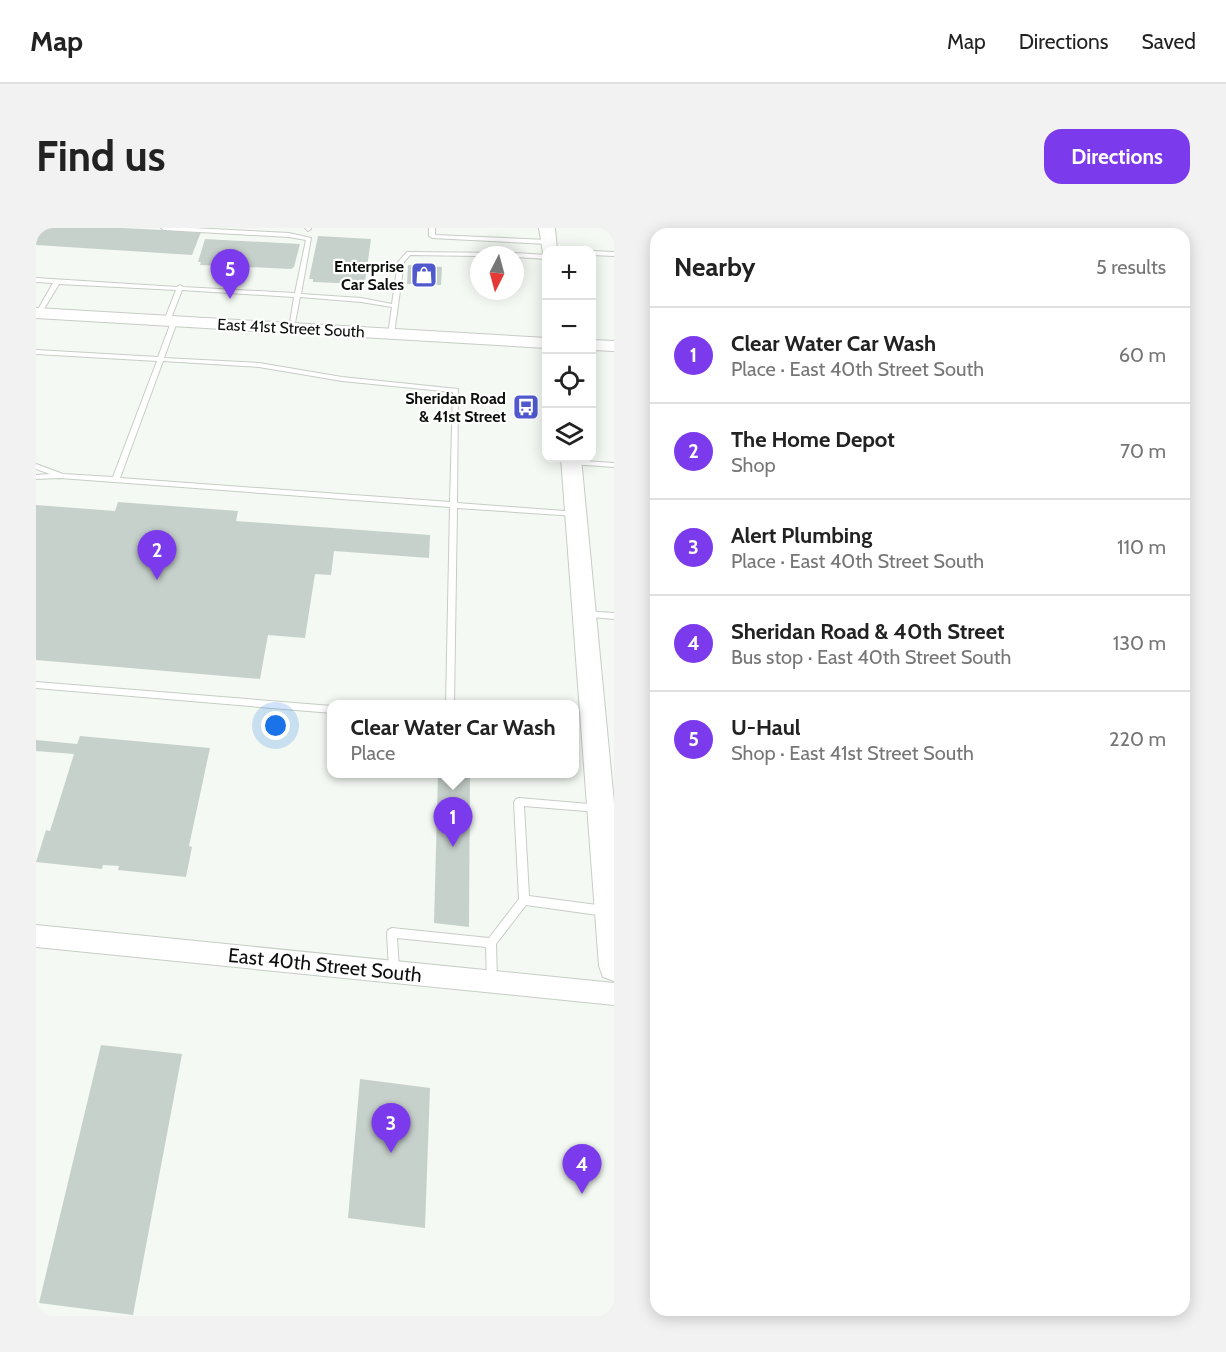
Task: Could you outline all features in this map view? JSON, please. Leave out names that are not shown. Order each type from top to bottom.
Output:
[{"type":"main road","name":"East 41st Street South","points":[[37,313],[542,343]]},
{"type":"main road","points":[[596,345],[614,346]]},
{"type":"main road","points":[[571,462],[584,614],[588,718],[601,763],[601,808],[614,966]]},
{"type":"street","name":"East 40th Street South","points":[[36,936],[614,994]]},
{"type":"lane","points":[[164,228],[289,235],[309,239],[291,328]]},
{"type":"lane","points":[[432,228],[432,236],[500,240],[548,246]]},
{"type":"lane","points":[[500,228],[500,240]]},
{"type":"lane","points":[[524,253],[542,248]]},
{"type":"lane","points":[[391,334],[401,262],[409,253],[470,254]]},
{"type":"lane","points":[[596,253],[614,255]]},
{"type":"lane","points":[[36,280],[297,295],[361,300],[396,306]]},
{"type":"lane","points":[[37,313],[57,282]]},
{"type":"lane","points":[[116,480],[160,359],[180,287]]},
{"type":"lane","points":[[36,352],[259,365],[342,379],[456,390],[450,700]]},
{"type":"lane","points":[[588,462],[614,465]]},
{"type":"lane","points":[[36,466],[62,476]]},
{"type":"lane","points":[[36,477],[62,476],[576,514]]},
{"type":"lane","points":[[584,614],[614,616]]},
{"type":"lane","points":[[36,685],[327,710]]},
{"type":"lane","points":[[492,982],[492,943],[524,900],[519,802],[601,808]]},
{"type":"lane","points":[[524,900],[610,898]]},
{"type":"lane","points":[[394,972],[392,933],[492,943]]},
{"type":"building","points":[[36,228],[123,228],[201,232],[192,255],[36,245]]},
{"type":"building","points":[[318,236],[371,239],[363,284],[313,282],[313,279],[309,279]]},
{"type":"building","points":[[205,239],[300,244],[294,267],[291,269],[200,265],[201,262],[198,262]]},
{"type":"building","name":"Enterprise Car Sales","points":[[408,265],[442,267],[441,285],[407,284]]},
{"type":"building","points":[[118,502],[238,511],[236,521],[430,535],[429,558],[334,551],[331,575],[315,574],[305,638],[268,635],[260,679],[36,660],[36,505],[115,511]]},
{"type":"building","points":[[80,736],[210,748],[189,846],[192,847],[186,877],[118,870],[119,866],[103,865],[102,869],[36,862],[46,830],[50,831],[74,754],[36,751],[36,740],[77,744]]},
{"type":"building","points":[[438,778],[470,778],[469,927],[434,923]]},
{"type":"building","points":[[101,1045],[182,1054],[133,1315],[39,1303]]},
{"type":"building","points":[[360,1079],[430,1088],[425,1228],[348,1218]]},
{"type":"place","name":"Enterprise Car Sales","points":[[424,275]]},
{"type":"place","name":"U-Haul","points":[[230,299]]},
{"type":"place","name":"Sheridan Road & 41st Street","points":[[526,407]]},
{"type":"place","name":"The Home Depot","points":[[157,580]]},
{"type":"place","name":"Clear Water Car Wash","points":[[453,847]]},
{"type":"place","name":"Alert Plumbing","points":[[391,1153]]},
{"type":"place","name":"Sheridan Road & 40th Street","points":[[582,1194]]}]
